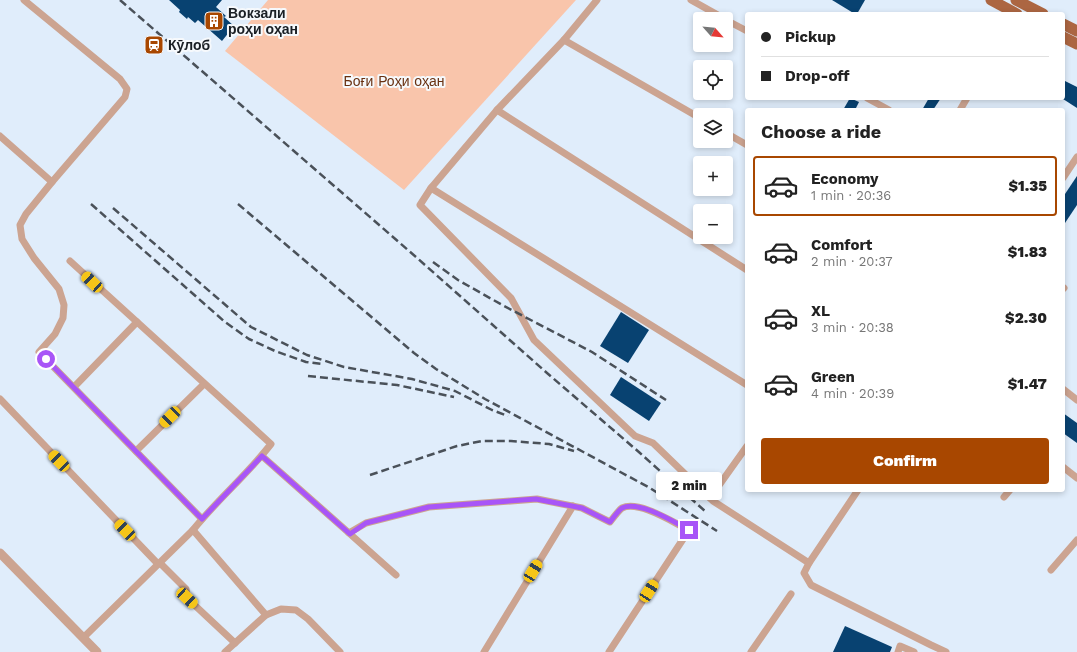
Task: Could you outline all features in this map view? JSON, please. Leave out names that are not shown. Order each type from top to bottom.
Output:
[{"type":"main road","points":[[991,0],[1013,12]]},
{"type":"main road","points":[[1021,6],[1038,12]]},
{"type":"main road","points":[[1065,25],[1077,31]]},
{"type":"main road","points":[[1065,38],[1077,44]]},
{"type":"street","points":[[24,0],[120,79],[127,89],[125,97],[52,182],[26,214],[20,225],[22,239],[34,258],[59,289],[64,305],[63,318],[55,334],[39,352],[202,519]]},
{"type":"street","points":[[597,0],[564,40],[497,110],[431,188],[420,205],[511,298],[534,340],[635,436],[654,443],[710,498],[809,563]]},
{"type":"street","points":[[691,0],[712,12]]},
{"type":"street","points":[[733,23],[745,30]]},
{"type":"street","points":[[564,40],[693,114]]},
{"type":"street","points":[[871,100],[885,108]]},
{"type":"street","points":[[497,110],[745,269]]},
{"type":"street","points":[[0,136],[52,182]]},
{"type":"street","points":[[733,137],[745,143]]},
{"type":"street","points":[[1065,175],[1077,157]]},
{"type":"street","points":[[431,188],[745,384]]},
{"type":"street","points":[[70,261],[271,444],[262,456],[193,530],[83,638]]},
{"type":"street","points":[[74,387],[137,322]]},
{"type":"street","points":[[136,451],[204,384]]},
{"type":"street","points":[[1065,391],[1077,400]]},
{"type":"street","points":[[0,399],[159,564],[186,589],[187,598],[234,643]]},
{"type":"street","points":[[710,498],[745,449]]},
{"type":"street","points":[[262,456],[396,575]]},
{"type":"street","points":[[1065,469],[1077,478]]},
{"type":"street","points":[[857,492],[809,563],[804,573],[811,585],[946,652]]},
{"type":"street","points":[[1004,497],[1008,492]]},
{"type":"street","points":[[350,534],[366,523],[429,507],[536,499],[582,508],[610,522],[622,508],[634,506],[655,512],[689,530],[609,652]]},
{"type":"street","points":[[484,652],[573,506]]},
{"type":"street","points":[[193,530],[266,615]]},
{"type":"street","points":[[1050,570],[1077,540]]},
{"type":"street","points":[[0,553],[97,652]]},
{"type":"street","points":[[751,652],[791,594]]},
{"type":"street","points":[[225,652],[266,615],[281,609],[296,610],[308,619],[340,652]]},
{"type":"street","points":[[898,652],[900,646],[914,652]]},
{"type":"green space","name":"Боғи Роҳи оҳан","points":[[268,0],[576,0],[404,190],[225,51]]},
{"type":"building","name":"Вокзали роҳи оҳан","points":[[169,0],[222,0],[216,7],[234,26],[222,41],[198,20],[195,23],[188,17],[187,19]]},
{"type":"building","points":[[832,0],[865,0],[858,12],[852,12]]},
{"type":"building","points":[[1065,81],[1077,87],[1077,108],[1065,100]]},
{"type":"building","points":[[849,100],[859,102],[856,108],[844,108]]},
{"type":"building","points":[[928,100],[940,100],[934,108],[923,108]]},
{"type":"building","points":[[1077,176],[1077,205],[1065,223],[1065,194]]},
{"type":"building","points":[[621,312],[649,330],[628,363],[600,346]]},
{"type":"building","points":[[621,377],[661,403],[649,421],[610,395]]},
{"type":"building","points":[[1065,414],[1077,423],[1077,443],[1065,434]]},
{"type":"building","points":[[845,626],[892,647],[890,652],[833,652]]},
{"type":"railway","points":[[120,0],[416,257],[706,512]]},
{"type":"railway","points":[[91,204],[225,322],[249,339],[275,351],[306,362],[322,364]]},
{"type":"railway","points":[[238,204],[414,353],[436,369],[485,399],[650,488],[717,531]]},
{"type":"railway","points":[[113,208],[251,327],[307,355],[344,367],[412,379],[455,391],[492,410],[508,416]]},
{"type":"railway","points":[[433,262],[458,280],[592,352],[666,400]]},
{"type":"railway","points":[[308,376],[397,385],[454,397]]},
{"type":"railway","points":[[370,475],[457,446],[482,441],[511,441],[549,444],[574,451]]},
{"type":"place","name":"Вокзали роҳи оҳан","points":[[214,21]]},
{"type":"place","name":"Кӯлоб","points":[[154,45]]},
{"type":"route","points":[[46,359],[202,519],[262,456],[350,534],[366,523],[429,507],[536,499],[582,508],[610,522],[622,508],[634,506],[655,512],[689,530]]}]
